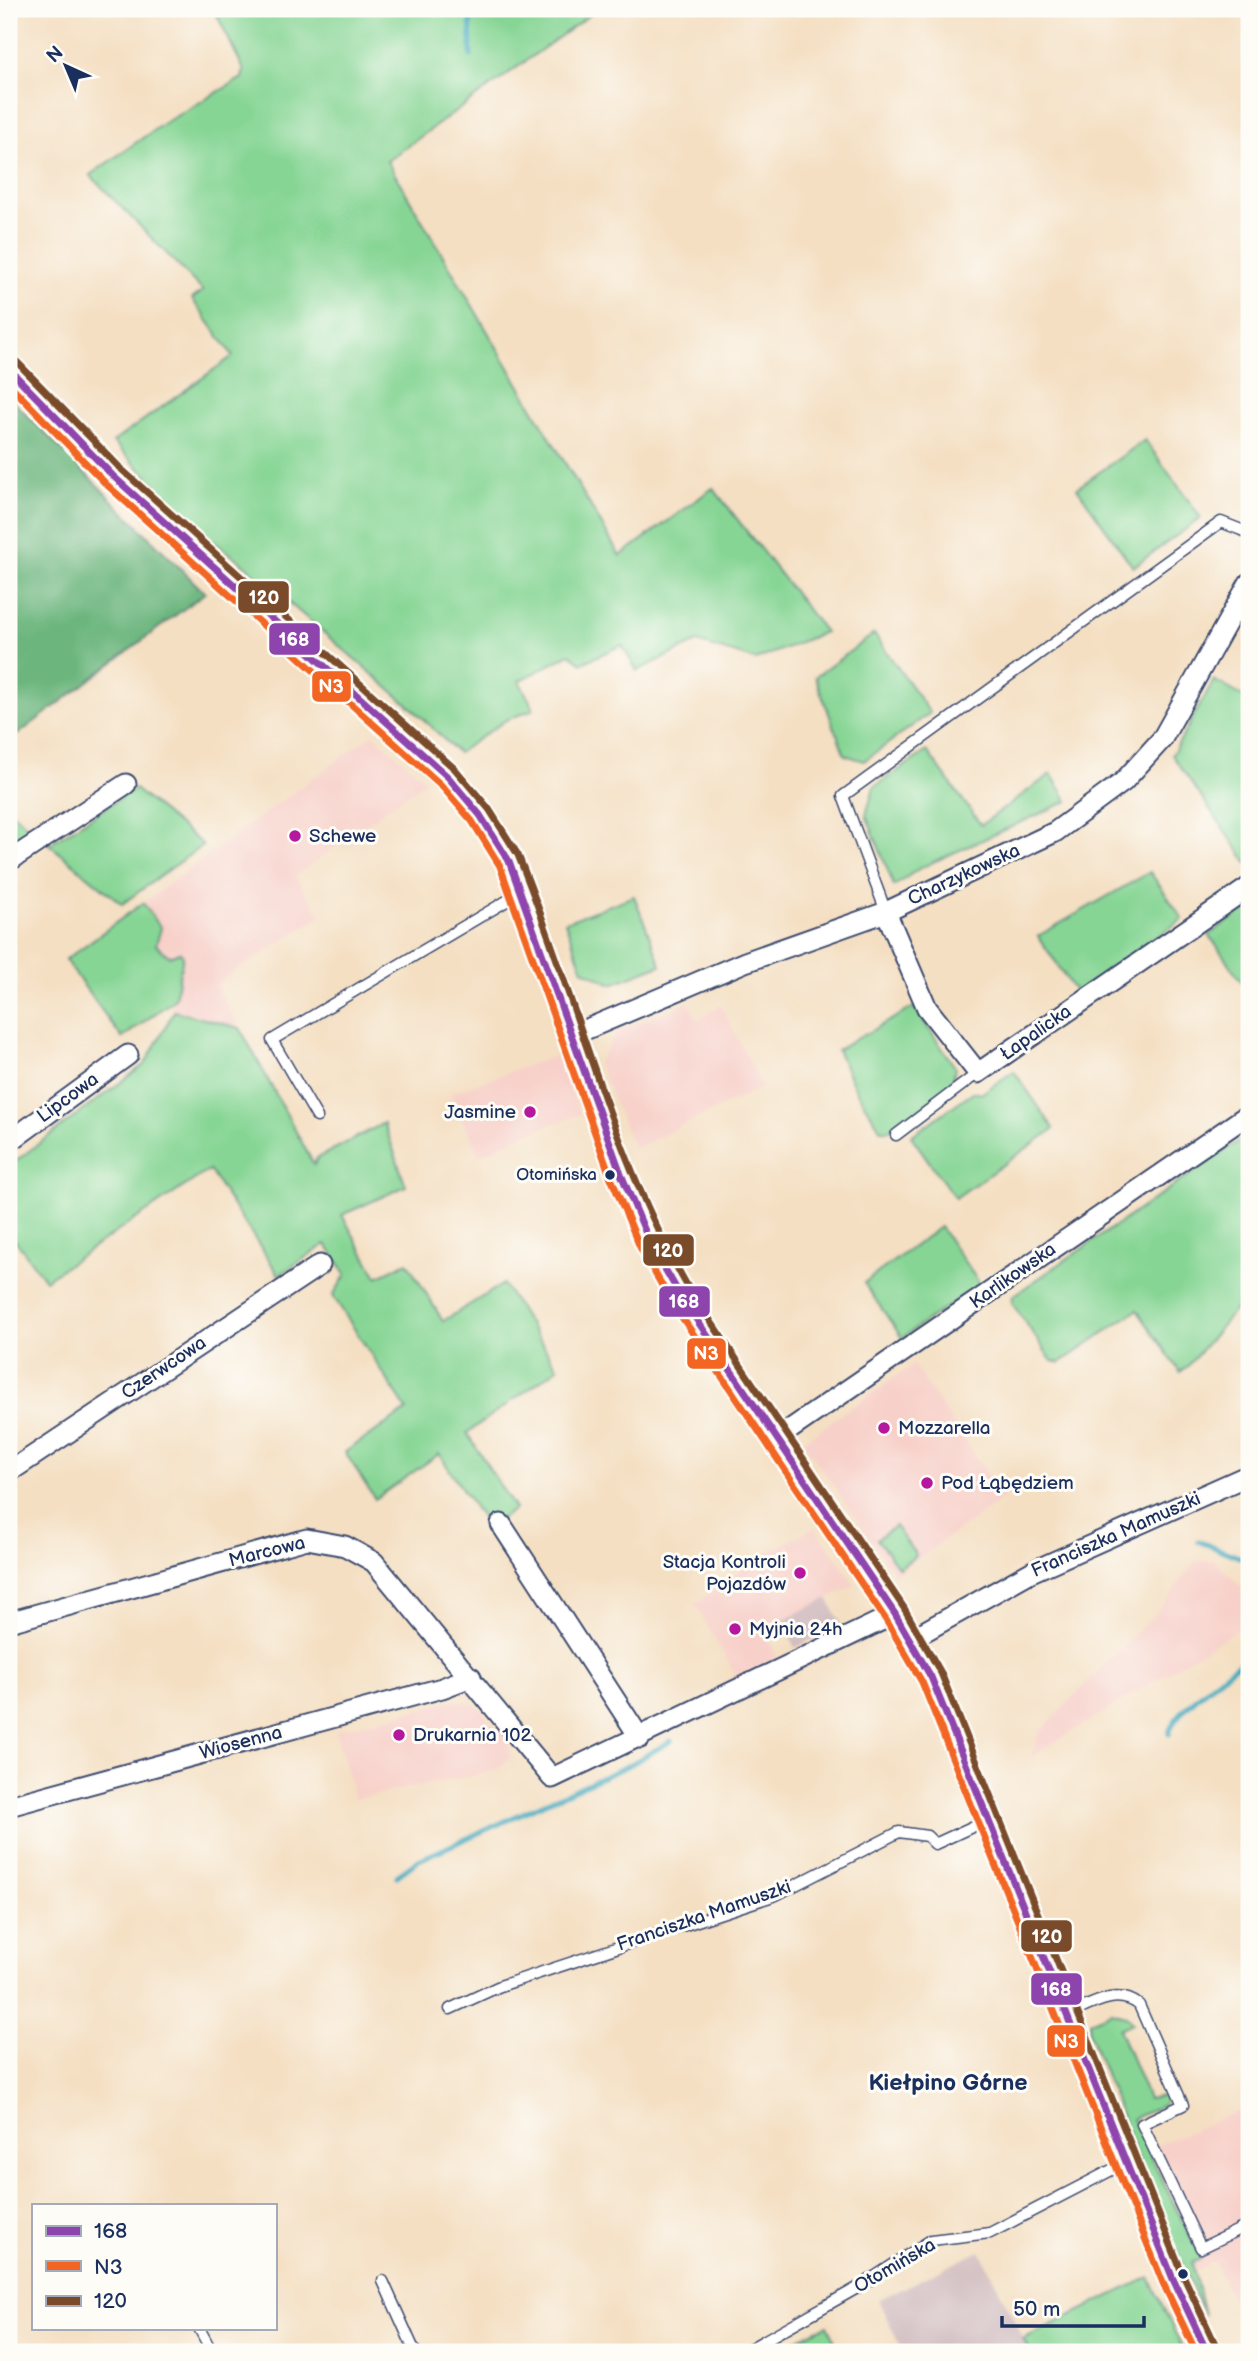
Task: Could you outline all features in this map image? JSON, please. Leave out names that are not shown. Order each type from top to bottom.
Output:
[{"type":"street","points":[[9,369],[113,476],[448,777],[480,815],[509,861],[621,1174],[650,1242],[680,1295],[911,1639],[952,1724],[1173,2279],[1207,2352]]},
{"type":"street","name":"Charzykowska","points":[[573,1035],[745,962],[886,912],[1055,832],[1123,782],[1162,739],[1249,583]]},
{"type":"street","points":[[9,861],[126,784]]},
{"type":"street","name":"Łapalicka","points":[[978,1073],[1249,887]]},
{"type":"street","points":[[886,912],[927,1008],[978,1073]]},
{"type":"street","name":"Lipcowa","points":[[9,1142],[128,1055]]},
{"type":"street","name":"Karlikowska","points":[[776,1439],[1249,1114]]},
{"type":"street","name":"Czerwcowa","points":[[9,1472],[320,1265]]},
{"type":"street","name":"Franciszka Mamuszki","points":[[911,1639],[1031,1572],[1249,1475]]},
{"type":"street","points":[[501,1524],[640,1738],[895,1614]]},
{"type":"street","name":"Marcowa","points":[[9,1622],[307,1539],[345,1546],[374,1562],[552,1778],[640,1738]]},
{"type":"street","name":"Wiosenna","points":[[9,1806],[442,1688],[471,1677]]},
{"type":"lane","points":[[886,912],[843,796],[1221,522],[1249,533]]},
{"type":"lane","points":[[317,1117],[272,1040],[520,893]]},
{"type":"lane","points":[[896,1135],[978,1073]]},
{"type":"lane","name":"Franciszka Mamuszki","points":[[450,2009],[500,1986],[776,1895],[899,1832],[927,1836],[935,1844],[989,1819]]},
{"type":"lane","points":[[1067,2015],[1116,1996],[1128,1997],[1139,2006],[1183,2105],[1142,2124],[1201,2248],[1249,2225]]},
{"type":"lane","name":"Otomińska","points":[[744,2352],[859,2287],[931,2240],[990,2233],[1127,2162]]},
{"type":"lane","points":[[383,2281],[415,2352]]},
{"type":"lane","points":[[200,2330],[212,2352]]},
{"type":"shaded area","points":[[373,734],[426,781],[295,876],[321,916],[215,984],[240,1028],[174,1011],[169,1003],[175,998],[169,956],[156,945],[161,928],[143,903]]},
{"type":"shaded area","points":[[688,1002],[698,1020],[721,1005],[762,1087],[634,1149],[598,1063],[618,1031]]},
{"type":"shaded area","points":[[558,1055],[580,1114],[520,1136],[479,1156],[451,1093]]},
{"type":"shaded area","points":[[913,1365],[1004,1498],[895,1575],[803,1441]]},
{"type":"shaded area","points":[[815,1528],[855,1585],[764,1629],[777,1657],[737,1677],[695,1604],[760,1556]]},
{"type":"shaded area","points":[[1214,1560],[1249,1595],[1249,1622],[1031,1757],[1039,1732],[1163,1605],[1196,1561]]},
{"type":"shaded area","points":[[828,1598],[841,1625],[795,1648],[782,1620]]},
{"type":"shaded area","points":[[454,1700],[476,1705],[509,1742],[511,1756],[499,1770],[354,1799],[336,1731]]},
{"type":"shaded area","points":[[1249,2107],[1249,2337],[1214,2261],[1196,2270],[1145,2150]]},
{"type":"shaded area","points":[[980,2251],[1030,2352],[903,2352],[878,2300]]},
{"type":"green space","points":[[214,9],[598,9],[387,161],[620,556],[713,488],[825,632],[756,660],[697,642],[637,671],[622,645],[582,663],[570,654],[519,681],[534,709],[506,720],[458,753],[412,708],[241,562],[205,535],[113,442],[233,356],[192,299],[203,291],[90,175],[164,123],[242,78],[244,70]]},
{"type":"green space","points":[[9,397],[205,593],[9,741]]},
{"type":"green space","points":[[1145,440],[1201,518],[1133,567],[1077,488]]},
{"type":"green space","points":[[874,634],[930,713],[864,761],[845,755],[815,677]]},
{"type":"green space","points":[[1214,680],[1249,700],[1249,865],[1172,755]]},
{"type":"green space","points":[[927,751],[981,825],[1051,774],[1068,801],[920,868],[894,886],[866,815],[874,787]]},
{"type":"green space","points":[[135,789],[203,845],[122,904],[49,844]]},
{"type":"green space","points":[[9,810],[33,831],[9,850]]},
{"type":"green space","points":[[1150,872],[1183,919],[1076,993],[1038,936]]},
{"type":"green space","points":[[634,896],[661,965],[612,984],[583,970],[565,922]]},
{"type":"green space","points":[[143,903],[161,928],[156,945],[169,956],[180,952],[183,956],[175,999],[122,1038],[65,960]]},
{"type":"green space","points":[[1249,907],[1249,992],[1209,935]]},
{"type":"green space","points":[[914,1007],[955,1067],[952,1086],[890,1130],[881,1130],[857,1092],[837,1050]]},
{"type":"green space","points":[[174,1011],[240,1028],[314,1165],[317,1158],[384,1123],[406,1186],[342,1215],[377,1277],[407,1262],[443,1321],[503,1284],[558,1368],[467,1433],[515,1509],[488,1528],[439,1454],[375,1499],[345,1452],[407,1410],[333,1296],[346,1274],[326,1244],[279,1275],[209,1170],[45,1280],[9,1232],[9,1166],[145,1064]]},
{"type":"green space","points":[[1014,1071],[1054,1129],[955,1198],[911,1136],[973,1092],[981,1094]]},
{"type":"green space","points":[[1249,1134],[1249,1293],[1188,1366],[1180,1372],[1137,1310],[1060,1363],[1052,1361],[1012,1303],[1013,1296]]},
{"type":"green space","points":[[940,1227],[980,1284],[902,1338],[864,1283]]},
{"type":"green space","points":[[895,1526],[916,1555],[899,1568],[877,1539]]},
{"type":"green space","points":[[1111,2012],[1126,2016],[1132,2023],[1119,2029],[1148,2099],[1167,2095],[1163,2105],[1132,2119],[1201,2258],[1192,2263],[1204,2315],[1172,2240],[1168,2237],[1089,2033],[1090,2021]]},
{"type":"green space","points":[[1149,2277],[1184,2352],[1030,2352],[1023,2339]]},
{"type":"green space","points":[[827,2325],[840,2352],[777,2352],[776,2350]]},
{"type":"waterway","points":[[470,9],[471,56]]},
{"type":"waterway","points":[[1198,1541],[1249,1561]]},
{"type":"waterway","points":[[1169,1734],[1180,1714],[1249,1654]]},
{"type":"waterway","points":[[397,1876],[419,1860],[631,1764],[671,1741]]},
{"type":"transit line","name":"120","points":[[17,362],[120,468],[455,769],[489,809],[518,855],[616,1130],[662,1237],[689,1289],[904,1608],[941,1673],[1183,2275],[1217,2348]]},
{"type":"transit line","name":"168","points":[[9,369],[113,476],[448,777],[480,815],[509,861],[621,1174],[650,1243],[680,1295],[895,1614],[931,1677],[1173,2279],[1207,2352]]},
{"type":"transit line","name":"N3","points":[[9,384],[106,484],[440,784],[472,821],[500,866],[611,1178],[640,1247],[671,1301],[886,1620],[922,1682],[1163,2283],[1196,2352]]},
{"type":"place","name":"Schewe","points":[[295,836]]},
{"type":"place","name":"Jasmine","points":[[530,1112]]},
{"type":"place","name":"Otomińska","points":[[610,1175]]},
{"type":"place","name":"Mozzarella","points":[[884,1428]]},
{"type":"place","name":"Pod Łąbędziem","points":[[927,1483]]},
{"type":"place","name":"Stacja Kontroli Pojazdów","points":[[800,1573]]},
{"type":"place","name":"Myjnia 24h","points":[[735,1629]]},
{"type":"place","name":"Drukarnia 102","points":[[399,1735]]},
{"type":"district","name":"Kiełpino Górne","points":[[948,2083]]}]
